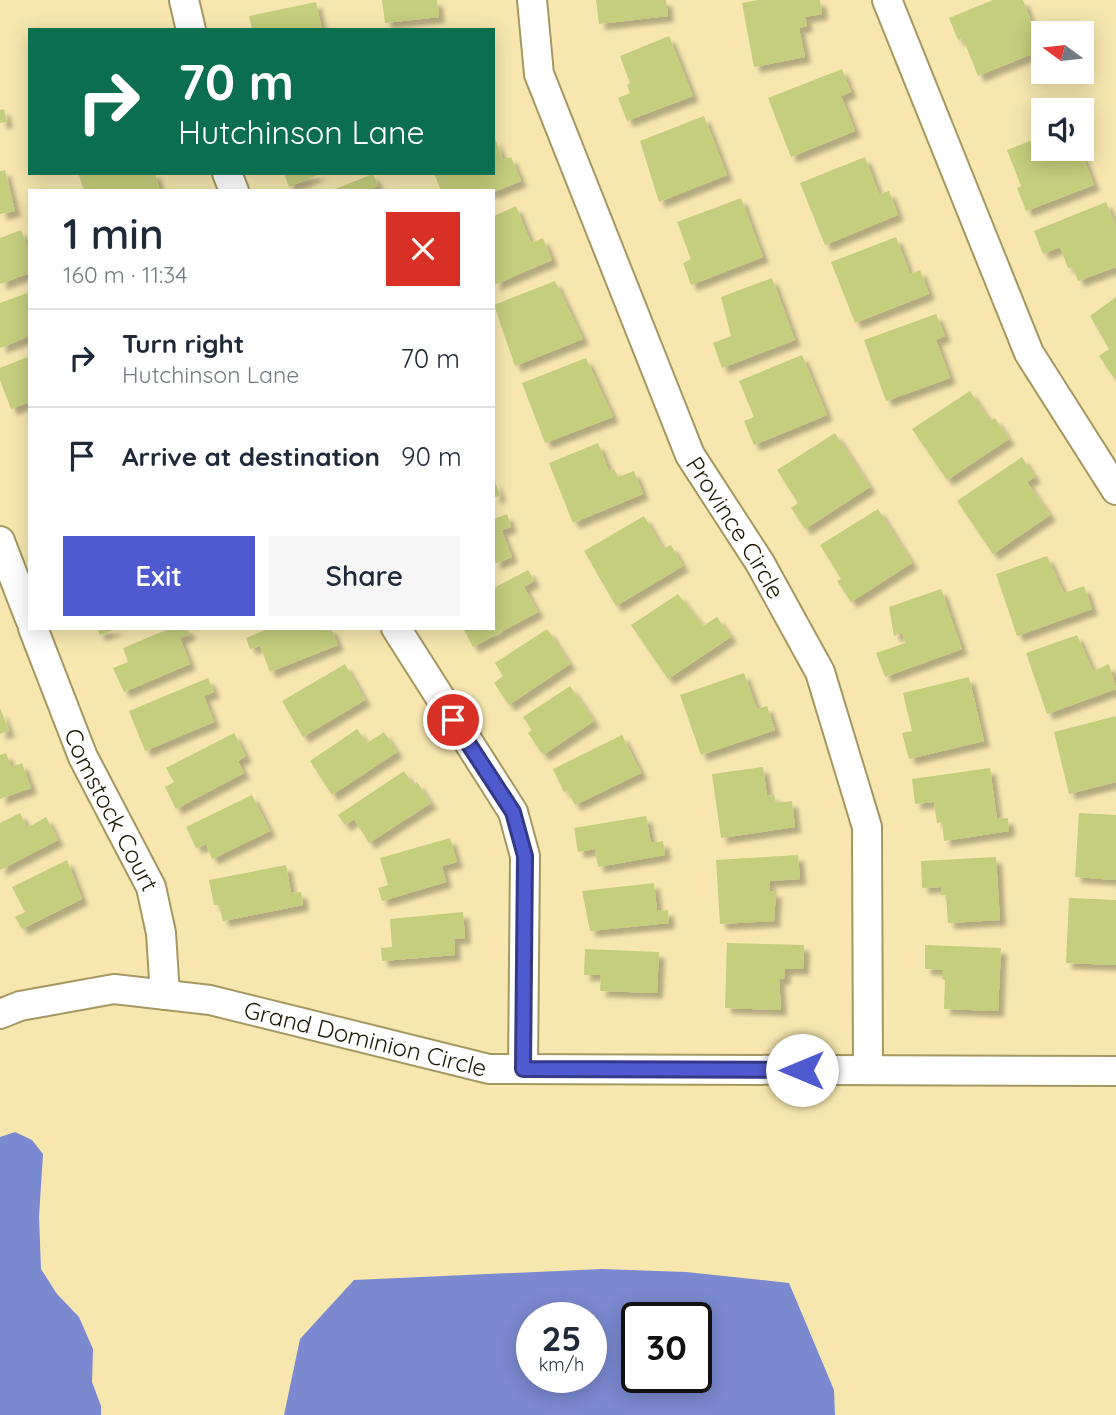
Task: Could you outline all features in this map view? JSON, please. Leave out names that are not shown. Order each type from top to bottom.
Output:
[{"type":"street","points":[[184,0],[191,28]]},
{"type":"street","name":"Province Circle","points":[[532,0],[539,74],[690,455],[760,563],[820,672],[867,827],[867,1070]]},
{"type":"street","points":[[887,0],[1029,353],[1116,490]]},
{"type":"street","points":[[0,541],[28,614]]},
{"type":"street","name":"Comstock Court","points":[[34,630],[83,757],[151,887],[160,933],[165,995]]},
{"type":"street","points":[[397,630],[513,812],[523,848],[523,1069]]},
{"type":"street","name":"Grand Dominion Circle","points":[[0,1014],[20,1006],[114,989],[211,1000],[489,1069],[1116,1071]]},
{"type":"water","points":[[15,1132],[32,1140],[43,1154],[39,1217],[41,1269],[57,1294],[79,1317],[93,1349],[92,1382],[101,1406],[101,1415],[0,1415],[0,1137]]},
{"type":"water","points":[[602,1269],[686,1272],[789,1283],[834,1390],[835,1415],[284,1415],[300,1339],[354,1280]]},
{"type":"building","points":[[382,0],[437,0],[439,17],[385,23]]},
{"type":"building","points":[[596,0],[666,0],[668,16],[599,24]]},
{"type":"building","points":[[758,0],[820,0],[822,14],[805,17],[807,26],[799,28],[805,57],[754,67],[742,3]]},
{"type":"building","points":[[993,0],[1023,0],[1031,21],[1031,54],[978,76],[963,38],[958,40],[949,18]]},
{"type":"building","points":[[316,2],[322,28],[252,28],[249,16]]},
{"type":"building","points":[[669,36],[693,96],[627,121],[618,98],[630,93],[627,85],[630,83],[620,56]]},
{"type":"building","points":[[842,69],[851,92],[841,96],[855,131],[791,157],[768,98]]},
{"type":"building","points":[[4,109],[7,122],[0,123],[0,110]]},
{"type":"building","points":[[704,116],[727,175],[659,202],[640,141]]},
{"type":"building","points":[[495,139],[503,160],[511,157],[521,181],[495,192],[495,189],[440,189],[435,175],[495,175]]},
{"type":"building","points":[[1031,141],[1031,161],[1085,161],[1094,185],[1026,211],[1017,188],[1021,186],[1007,150]]},
{"type":"building","points":[[865,157],[879,194],[889,191],[898,215],[825,245],[800,183]]},
{"type":"building","points":[[5,170],[15,211],[0,214],[0,171]]},
{"type":"building","points":[[79,175],[156,175],[159,189],[83,189]]},
{"type":"building","points":[[285,175],[317,175],[289,187]]},
{"type":"building","points":[[370,175],[373,175],[378,186],[372,189],[335,189]]},
{"type":"building","points":[[741,198],[763,257],[691,285],[683,263],[691,259],[677,222]]},
{"type":"building","points":[[1106,202],[1116,226],[1116,267],[1078,281],[1073,267],[1068,268],[1060,247],[1043,254],[1034,231]]},
{"type":"building","points":[[516,206],[531,243],[543,238],[552,260],[495,285],[495,216]]},
{"type":"building","points":[[21,230],[28,249],[28,274],[0,284],[0,238]]},
{"type":"building","points":[[896,237],[910,274],[920,270],[929,294],[855,323],[831,262]]},
{"type":"building","points":[[772,278],[795,340],[722,368],[713,343],[731,336],[721,297]]},
{"type":"building","points":[[555,281],[583,339],[515,366],[495,305]]},
{"type":"building","points":[[28,293],[28,337],[0,348],[0,303]]},
{"type":"building","points":[[1116,297],[1114,378],[1099,356],[1109,349],[1090,316]]},
{"type":"building","points":[[936,314],[945,336],[936,340],[950,378],[886,401],[864,340]]},
{"type":"building","points":[[802,355],[827,415],[754,445],[744,421],[754,417],[739,381]]},
{"type":"building","points":[[28,357],[28,403],[11,409],[0,380],[0,368]]},
{"type":"building","points":[[586,358],[613,417],[545,443],[522,383]]},
{"type":"building","points":[[970,391],[990,421],[995,418],[1009,439],[947,480],[912,429]]},
{"type":"building","points":[[835,433],[870,487],[805,529],[791,508],[798,503],[777,470]]},
{"type":"building","points":[[598,443],[609,471],[614,469],[618,477],[634,471],[643,494],[573,523],[549,463]]},
{"type":"building","points":[[1022,457],[1035,477],[1027,482],[1050,515],[993,554],[957,501]]},
{"type":"building","points":[[495,482],[500,495],[495,498]]},
{"type":"building","points":[[878,509],[912,563],[851,602],[837,581],[841,579],[820,545]]},
{"type":"building","points":[[507,514],[511,527],[501,530],[512,557],[495,564],[495,519]]},
{"type":"building","points":[[644,516],[663,549],[671,545],[683,566],[616,606],[584,551]]},
{"type":"building","points":[[1047,556],[1064,593],[1084,586],[1092,609],[1017,636],[996,574]]},
{"type":"building","points":[[528,570],[534,581],[524,587],[538,612],[473,647],[464,630],[495,630],[495,587]]},
{"type":"building","points":[[941,589],[962,649],[885,677],[876,653],[905,643],[902,633],[894,636],[889,607]]},
{"type":"building","points":[[678,594],[703,626],[717,617],[731,637],[668,679],[631,625]]},
{"type":"building","points":[[547,629],[570,664],[509,705],[494,683],[503,676],[495,663]]},
{"type":"building","points":[[98,630],[113,630],[100,635]]},
{"type":"building","points":[[166,630],[188,630],[190,634],[180,638],[190,664],[124,692],[113,668],[128,662],[123,648]]},
{"type":"building","points":[[265,630],[332,630],[338,645],[270,672],[260,646],[250,649],[246,638]]},
{"type":"building","points":[[1077,635],[1093,671],[1109,664],[1116,689],[1047,714],[1026,653]]},
{"type":"building","points":[[345,664],[365,700],[303,737],[282,701]]},
{"type":"building","points":[[744,673],[757,709],[767,706],[775,730],[701,755],[680,695]]},
{"type":"building","points":[[969,677],[984,741],[909,759],[902,733],[912,731],[903,693]]},
{"type":"building","points":[[208,678],[214,692],[204,696],[214,722],[145,751],[129,711]]},
{"type":"building","points":[[570,686],[594,721],[543,755],[528,733],[532,730],[523,717]]},
{"type":"building","points":[[0,708],[9,731],[0,734]]},
{"type":"building","points":[[1116,716],[1116,782],[1069,794],[1054,732]]},
{"type":"building","points":[[357,729],[367,743],[384,732],[397,752],[332,795],[310,761]]},
{"type":"building","points":[[234,733],[246,756],[238,761],[244,773],[176,809],[165,787],[174,782],[166,768]]},
{"type":"building","points":[[622,735],[641,773],[575,805],[567,790],[564,792],[553,769]]},
{"type":"building","points":[[6,753],[11,767],[22,763],[31,788],[0,799],[0,755]]},
{"type":"building","points":[[763,767],[767,796],[774,795],[776,803],[792,801],[795,827],[721,838],[712,774]]},
{"type":"building","points":[[990,768],[997,819],[1008,818],[1009,831],[944,841],[942,822],[937,823],[934,802],[915,804],[912,779]]},
{"type":"building","points":[[404,771],[413,785],[417,782],[431,803],[369,843],[354,819],[345,825],[338,815]]},
{"type":"building","points":[[252,795],[270,831],[212,859],[206,844],[196,848],[186,827]]},
{"type":"building","points":[[20,813],[27,828],[46,817],[58,840],[0,870],[0,823]]},
{"type":"building","points":[[1079,813],[1116,815],[1116,880],[1075,877]]},
{"type":"building","points":[[646,816],[651,843],[663,841],[665,855],[598,867],[595,849],[578,852],[574,828]]},
{"type":"building","points":[[450,838],[457,862],[442,866],[446,882],[382,901],[378,888],[388,885],[380,858]]},
{"type":"building","points":[[798,855],[800,879],[769,881],[770,892],[776,891],[774,921],[720,924],[716,860]]},
{"type":"building","points":[[996,857],[1000,920],[948,923],[946,895],[941,895],[941,887],[922,888],[921,861]]},
{"type":"building","points":[[67,860],[82,899],[22,929],[15,917],[25,912],[12,887]]},
{"type":"building","points":[[286,865],[291,893],[301,892],[303,905],[223,921],[219,905],[214,905],[209,880]]},
{"type":"building","points":[[654,883],[657,911],[668,910],[669,923],[590,931],[582,891]]},
{"type":"building","points":[[1069,898],[1116,900],[1116,965],[1066,963]]},
{"type":"building","points":[[463,912],[465,938],[454,939],[455,955],[382,961],[381,948],[392,947],[390,919]]},
{"type":"building","points":[[727,943],[804,945],[803,969],[785,969],[784,979],[779,979],[781,1010],[725,1008]]},
{"type":"building","points":[[925,945],[1001,948],[998,1011],[944,1009],[945,980],[942,979],[942,970],[925,969]]},
{"type":"building","points":[[585,949],[659,952],[657,993],[600,991],[601,975],[584,975]]},
{"type":"route","points":[[453,720],[513,812],[525,856],[523,1069],[802,1070]]}]
